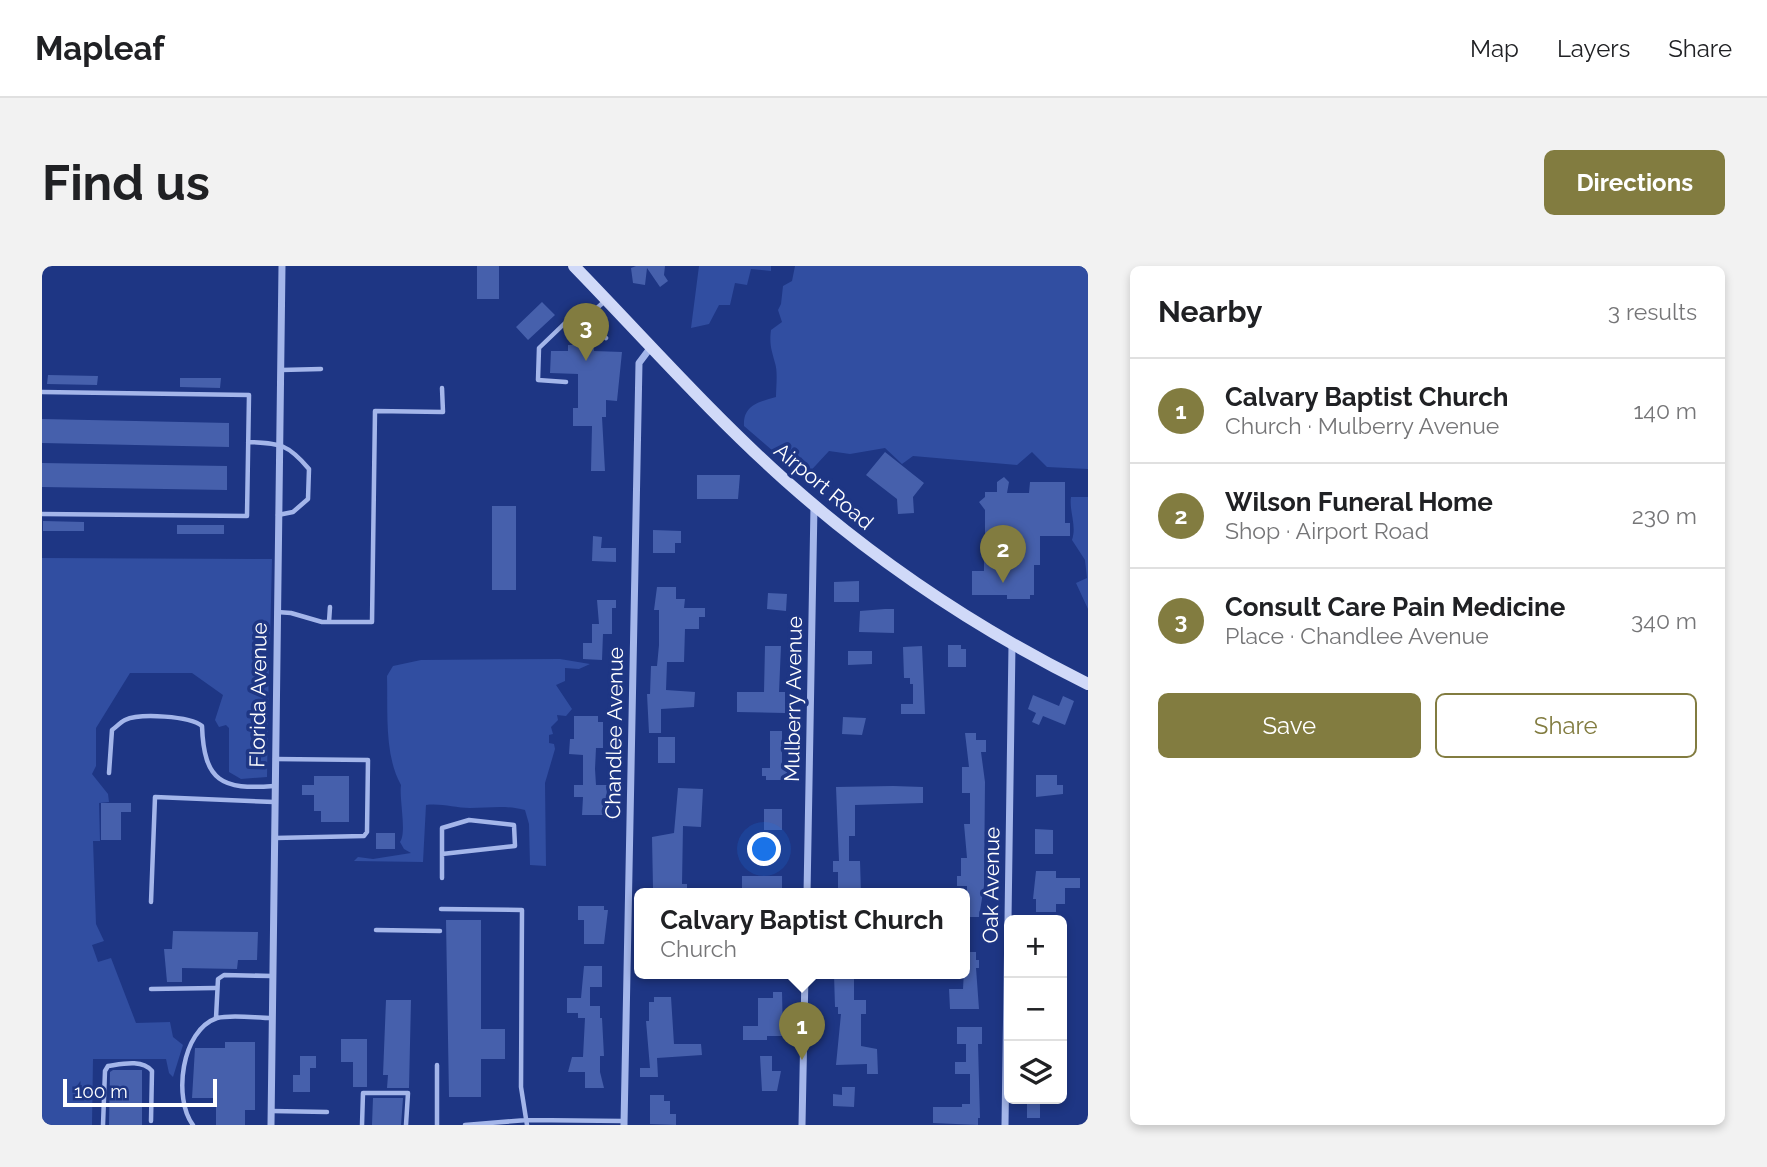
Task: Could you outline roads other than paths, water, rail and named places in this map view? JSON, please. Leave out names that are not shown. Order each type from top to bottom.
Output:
[{"type":"main road","name":"Airport Road","points":[[574,266],[744,443],[814,506],[912,580],[1012,645],[1088,684]]},
{"type":"street","name":"Florida Avenue","points":[[271,1125],[282,266]]},
{"type":"street","name":"Chandlee Avenue","points":[[624,1123],[639,361],[652,346]]},
{"type":"street","name":"Mulberry Avenue","points":[[807,888],[814,506]]},
{"type":"street","name":"Oak Avenue","points":[[1005,1125],[1012,645]]},
{"type":"street","points":[[802,1125],[805,979]]},
{"type":"lane","points":[[566,382],[538,380],[539,348],[564,324],[587,317],[607,300]]},
{"type":"lane","points":[[587,317],[607,338]]},
{"type":"lane","points":[[281,370],[321,369]]},
{"type":"lane","points":[[276,612],[330,622],[372,622],[375,411],[443,412],[442,388]]},
{"type":"lane","points":[[42,392],[249,395],[247,516],[42,514]]},
{"type":"lane","points":[[248,442],[279,443],[297,455],[309,469],[308,499],[293,512],[278,515]]},
{"type":"lane","points":[[330,607],[330,622]]},
{"type":"lane","points":[[109,773],[112,730],[126,719],[170,717],[195,720],[202,726],[206,758],[213,775],[226,785],[246,788],[274,786]]},
{"type":"lane","points":[[274,838],[358,839],[367,832],[368,760],[275,759]]},
{"type":"lane","points":[[151,902],[155,797],[274,802]]},
{"type":"lane","points":[[442,854],[515,846],[514,825],[469,820],[442,828],[442,854],[442,878]]},
{"type":"lane","points":[[441,909],[522,910],[521,1087],[527,1123]]},
{"type":"lane","points":[[376,930],[440,931]]},
{"type":"lane","points":[[216,1018],[215,988],[218,979],[224,975],[272,975]]},
{"type":"lane","points":[[151,989],[215,988]]},
{"type":"lane","points":[[193,1125],[184,1101],[187,1047],[194,1035],[216,1018],[272,1018]]},
{"type":"lane","points":[[103,1125],[104,1071],[108,1066],[122,1064],[139,1063],[152,1071],[150,1121]]},
{"type":"lane","points":[[437,1065],[437,1125]]},
{"type":"lane","points":[[362,1125],[363,1093],[408,1093],[406,1125]]},
{"type":"lane","points":[[271,1111],[327,1112]]},
{"type":"lane","points":[[465,1125],[624,1123]]},
{"type":"place","name":"Consult Care Pain Medicine","points":[[586,361]]},
{"type":"place","name":"Wilson Funeral Home","points":[[1003,583]]},
{"type":"place","name":"Calvary Baptist Church","points":[[802,1060]]}]
